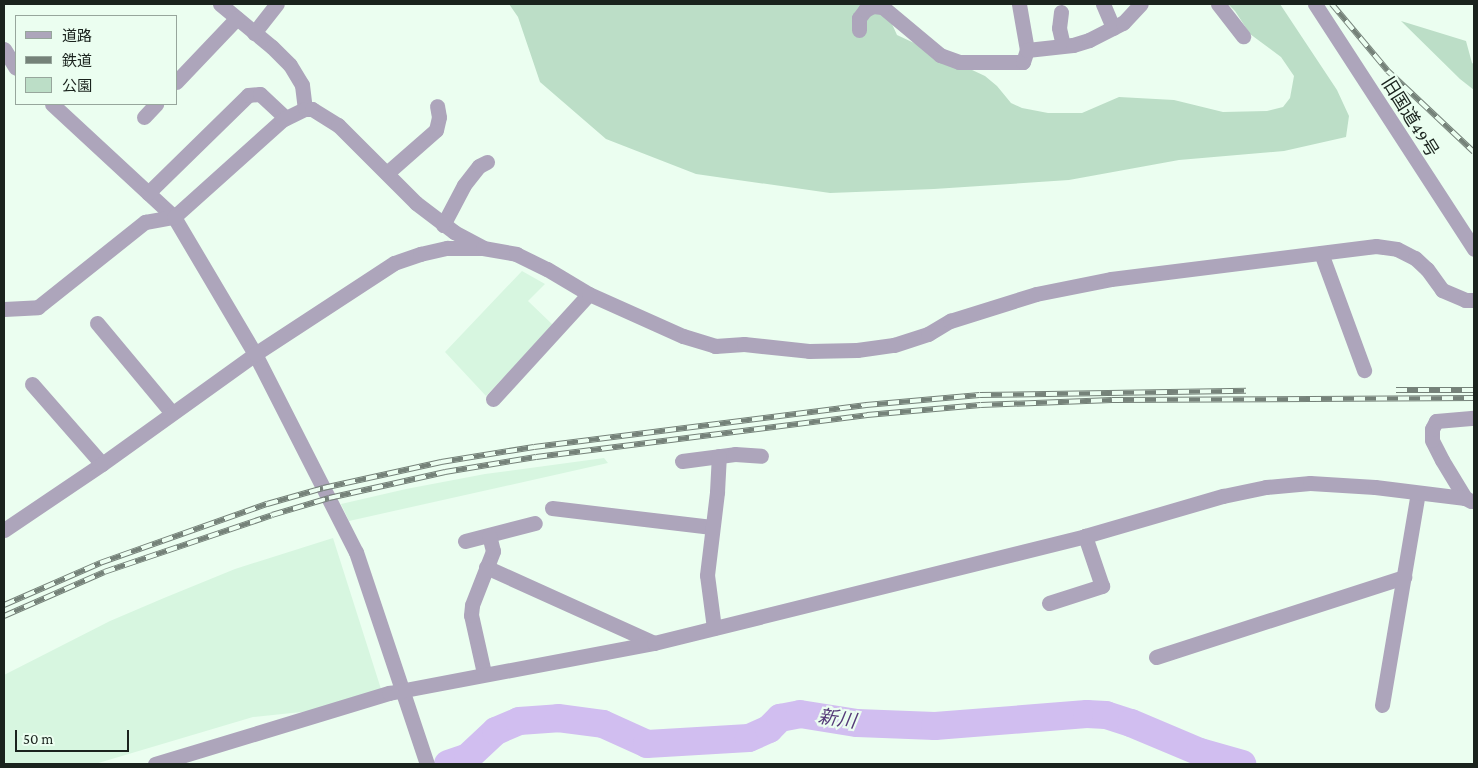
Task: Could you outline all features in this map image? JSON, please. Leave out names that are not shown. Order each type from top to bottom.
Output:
[{"type":"street","points":[[220,4],[272,47],[299,77],[305,109]]},
{"type":"street","points":[[254,33],[277,4]]},
{"type":"street","points":[[860,30],[859,18],[865,10],[881,5],[940,55],[950,60],[959,62],[1023,62],[1027,50],[1019,4]]},
{"type":"street","points":[[1103,4],[1113,28]]},
{"type":"street","points":[[1027,50],[1063,46],[1089,40],[1123,23],[1141,4]]},
{"type":"street","points":[[1218,4],[1244,36]]},
{"type":"street","name":"旧国道49号","points":[[1315,4],[1474,249]]},
{"type":"street","points":[[1061,12],[1059,28],[1063,46]]},
{"type":"street","points":[[178,80],[236,18]]},
{"type":"street","points":[[4,49],[11,67]]},
{"type":"street","points":[[148,193],[248,95],[260,94],[286,118]]},
{"type":"street","points":[[53,105],[174,217],[255,354],[356,552],[427,764]]},
{"type":"street","points":[[144,117],[155,105]]},
{"type":"street","points":[[387,173],[436,130],[439,117],[437,106]]},
{"type":"street","points":[[4,309],[38,307],[144,222],[174,217],[286,118],[305,109],[312,109],[338,125],[416,203],[444,225],[483,248]]},
{"type":"street","points":[[444,225],[464,185],[479,166],[487,162]]},
{"type":"street","points":[[4,530],[102,464],[255,354],[394,263],[420,254],[447,248],[483,248],[516,254],[548,269],[590,294],[682,336],[715,346],[744,344],[809,351],[857,350],[894,345],[928,334],[950,322],[1036,294],[1111,279],[1376,246],[1397,249],[1415,258],[1427,269],[1442,290],[1465,300],[1474,300]]},
{"type":"street","points":[[1321,253],[1364,370]]},
{"type":"street","points":[[493,399],[590,294]]},
{"type":"street","points":[[97,323],[172,413]]},
{"type":"street","points":[[32,384],[102,464]]},
{"type":"street","points":[[1470,500],[1432,440],[1432,429],[1436,421],[1474,418]]},
{"type":"street","points":[[682,461],[702,460],[735,454],[761,456]]},
{"type":"street","points":[[714,628],[707,575],[719,456]]},
{"type":"street","points":[[156,764],[484,674],[654,643],[1085,536],[1223,496],[1266,487],[1310,482],[1470,500]]},
{"type":"street","points":[[1382,705],[1418,493]]},
{"type":"street","points":[[552,508],[712,527]]},
{"type":"street","points":[[466,542],[535,523]]},
{"type":"street","points":[[484,674],[471,615],[472,605],[493,551],[489,535]]},
{"type":"street","points":[[1049,603],[1102,586],[1085,536]]},
{"type":"street","points":[[486,567],[654,643]]},
{"type":"street","points":[[1156,657],[1404,577]]},
{"type":"shaded area","points":[[522,271],[545,284],[528,301],[553,325],[486,396],[445,352]]},
{"type":"shaded area","points":[[604,458],[608,463],[349,521],[341,504],[485,474]]},
{"type":"shaded area","points":[[333,538],[381,689],[330,709],[253,717],[95,764],[4,764],[4,675],[110,621],[164,598],[235,569]]},
{"type":"green space","points":[[509,4],[885,4],[897,35],[985,76],[997,86],[1011,103],[1022,108],[1048,113],[1082,113],[1119,97],[1174,100],[1223,112],[1267,111],[1283,107],[1290,98],[1294,76],[1281,57],[1250,34],[1235,11],[1228,4],[1280,4],[1337,90],[1349,116],[1346,137],[1284,151],[1179,160],[1069,180],[934,189],[830,193],[696,174],[606,139],[540,82],[518,17]]},
{"type":"green space","points":[[1401,21],[1466,41],[1472,63],[1474,64],[1474,90],[1460,79]]},
{"type":"waterway","name":"新川","points":[[448,764],[468,757],[496,731],[519,721],[558,718],[603,724],[647,744],[749,738],[769,729],[780,718],[800,714],[857,723],[935,726],[1087,714],[1106,715],[1131,723],[1200,752],[1242,764]]},
{"type":"railway","points":[[1332,4],[1388,71],[1474,152]]},
{"type":"railway","points":[[1396,390],[1474,390]]},
{"type":"railway","points":[[4,605],[100,563],[267,504],[323,488],[441,462],[534,447],[866,405],[980,395],[1246,391]]},
{"type":"railway","points":[[4,616],[104,572],[272,515],[329,498],[445,472],[536,457],[867,415],[981,405],[1112,400],[1474,398]]}]
